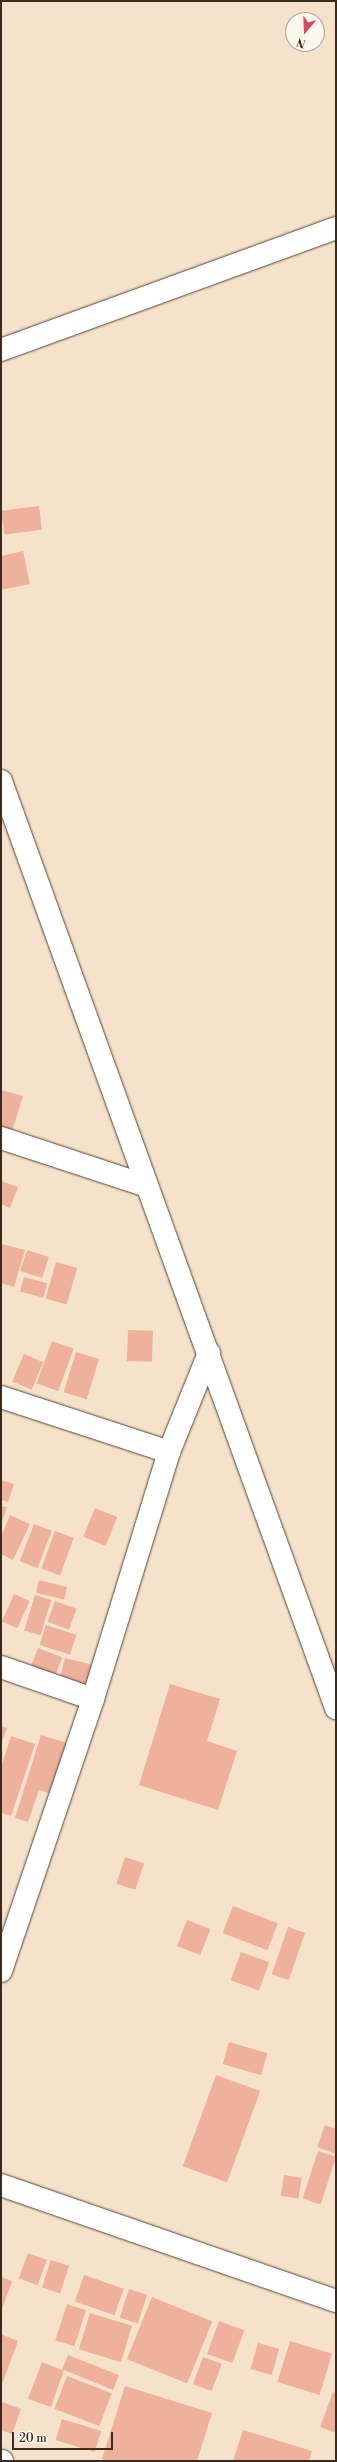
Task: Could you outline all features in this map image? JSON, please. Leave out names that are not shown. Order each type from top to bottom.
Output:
[{"type":"street","points":[[1,350],[336,228]]},
{"type":"street","points":[[1,781],[209,1353],[336,1708]]},
{"type":"street","points":[[1,1138],[147,1186]]},
{"type":"street","points":[[1,1971],[8,1927],[93,1699],[169,1452],[209,1353]]},
{"type":"street","points":[[1,1397],[169,1452]]},
{"type":"street","points":[[1,1667],[93,1699]]},
{"type":"street","points":[[1,2185],[336,2301]]},
{"type":"building","points":[[39,506],[42,530],[4,534],[1,511]]},
{"type":"building","points":[[23,551],[30,584],[1,590],[1,556]]},
{"type":"building","points":[[1,1090],[23,1096],[9,1141],[1,1138]]},
{"type":"building","points":[[1,1181],[18,1187],[10,1208],[1,1204]]},
{"type":"building","points":[[2,1244],[25,1250],[14,1287],[1,1283]]},
{"type":"building","points":[[27,1250],[49,1257],[42,1278],[20,1271]]},
{"type":"building","points":[[56,1262],[77,1268],[67,1305],[46,1299]]},
{"type":"building","points":[[24,1277],[47,1283],[43,1298],[20,1291]]},
{"type":"building","points":[[128,1330],[153,1331],[152,1362],[127,1361]]},
{"type":"building","points":[[52,1341],[74,1349],[58,1391],[37,1383]]},
{"type":"building","points":[[76,1352],[99,1359],[87,1399],[64,1392]]},
{"type":"building","points":[[24,1354],[43,1362],[32,1390],[12,1382]]},
{"type":"building","points":[[1,1480],[14,1484],[8,1502],[1,1500]]},
{"type":"building","points":[[1,1506],[7,1507],[1,1525]]},
{"type":"building","points":[[95,1508],[117,1517],[106,1546],[83,1537]]},
{"type":"building","points":[[10,1515],[30,1524],[13,1560],[1,1554],[1,1537]]},
{"type":"building","points":[[34,1524],[52,1531],[37,1568],[20,1561]]},
{"type":"building","points":[[55,1531],[74,1538],[60,1575],[41,1569]]},
{"type":"building","points":[[39,1580],[67,1587],[64,1600],[36,1593]]},
{"type":"building","points":[[14,1594],[30,1601],[17,1628],[2,1621]]},
{"type":"building","points":[[35,1595],[51,1600],[40,1635],[24,1630]]},
{"type":"building","points":[[55,1601],[77,1609],[69,1630],[47,1622]]},
{"type":"building","points":[[46,1625],[76,1635],[70,1655],[40,1645]]},
{"type":"building","points":[[38,1648],[62,1657],[55,1677],[30,1668]]},
{"type":"building","points":[[65,1658],[93,1665],[88,1687],[59,1680]]},
{"type":"building","points":[[170,1684],[220,1699],[207,1741],[237,1751],[218,1810],[139,1785]]},
{"type":"building","points":[[1,1726],[7,1728],[1,1744]]},
{"type":"building","points":[[41,1735],[74,1745],[58,1796],[39,1790],[28,1822],[15,1818]]},
{"type":"building","points":[[11,1736],[35,1744],[11,1816],[1,1813],[1,1767]]},
{"type":"building","points":[[125,1857],[144,1863],[135,1890],[116,1884]]},
{"type":"building","points":[[233,1906],[278,1923],[267,1950],[223,1933]]},
{"type":"building","points":[[187,1920],[210,1929],[200,1955],[177,1946]]},
{"type":"building","points":[[288,1927],[305,1933],[289,1980],[272,1974]]},
{"type":"building","points":[[241,1952],[269,1962],[259,1990],[231,1980]]},
{"type":"building","points":[[229,2042],[267,2053],[261,2075],[223,2064]]},
{"type":"building","points":[[216,2075],[260,2091],[227,2182],[183,2166]]},
{"type":"building","points":[[325,2125],[336,2129],[336,2154],[317,2147]]},
{"type":"building","points":[[318,2151],[336,2157],[321,2204],[303,2199]]},
{"type":"building","points":[[284,2175],[302,2178],[298,2199],[281,2196]]},
{"type":"building","points":[[28,2253],[47,2260],[38,2285],[19,2278]]},
{"type":"building","points":[[51,2260],[69,2266],[60,2293],[42,2288]]},
{"type":"building","points":[[84,2275],[124,2289],[115,2315],[75,2301]]},
{"type":"building","points":[[1,2277],[12,2281],[1,2312]]},
{"type":"building","points":[[129,2289],[147,2295],[138,2323],[120,2318]]},
{"type":"building","points":[[152,2297],[212,2321],[187,2383],[127,2359]]},
{"type":"building","points":[[67,2304],[86,2310],[74,2346],[55,2340]]},
{"type":"building","points":[[90,2313],[132,2326],[121,2362],[79,2349]]},
{"type":"building","points":[[219,2321],[244,2330],[232,2363],[207,2354]]},
{"type":"building","points":[[1,2334],[18,2341],[1,2387]]},
{"type":"building","points":[[290,2341],[332,2354],[320,2395],[277,2382]]},
{"type":"building","points":[[258,2343],[279,2349],[272,2375],[251,2369]]},
{"type":"building","points":[[68,2355],[119,2375],[113,2390],[64,2370],[51,2407],[28,2399],[42,2362],[62,2370]]},
{"type":"building","points":[[203,2357],[222,2364],[212,2391],[193,2384]]},
{"type":"building","points":[[67,2376],[112,2393],[99,2426],[54,2409]]},
{"type":"building","points":[[125,2386],[212,2413],[197,2461],[109,2461],[102,2459]]},
{"type":"building","points":[[333,2392],[336,2394],[336,2433],[320,2427]]},
{"type":"building","points":[[2,2402],[21,2409],[12,2434],[1,2430]]},
{"type":"building","points":[[62,2419],[101,2431],[95,2452],[56,2440]]},
{"type":"building","points":[[243,2430],[312,2451],[309,2461],[233,2461]]}]
